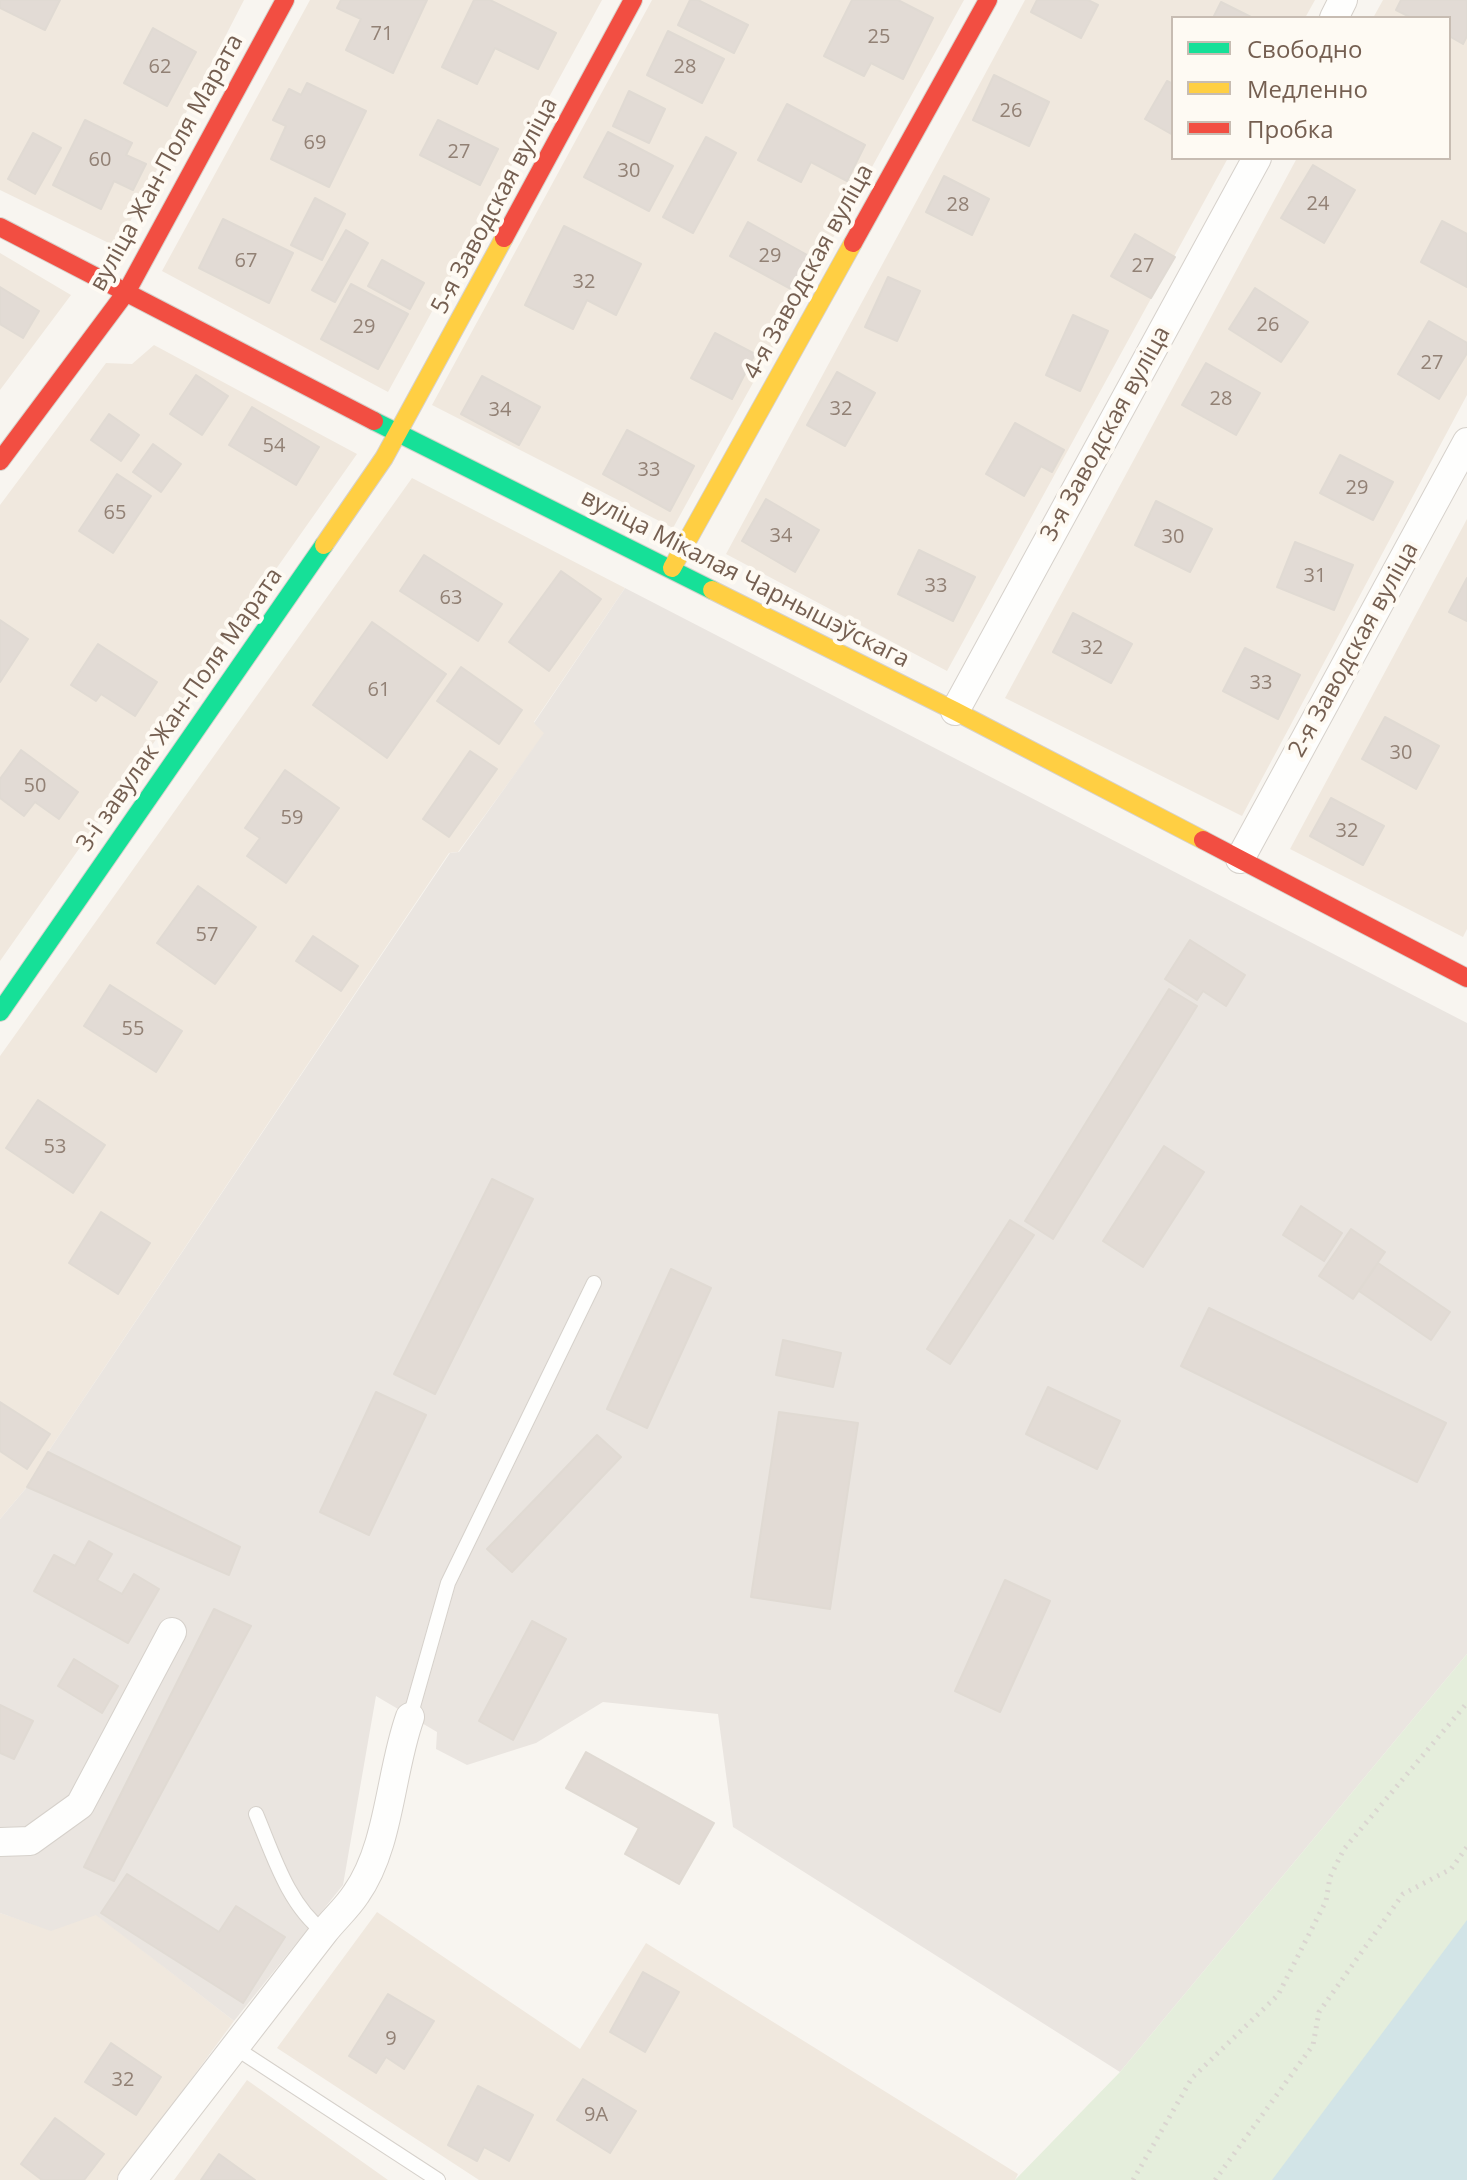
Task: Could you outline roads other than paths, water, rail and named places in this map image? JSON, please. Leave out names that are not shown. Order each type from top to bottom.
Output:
[{"type":"street","name":"вуліца Жан-Поля Марата","points":[[0,461],[127,291],[285,0]]},
{"type":"street","name":"5-я Заводская вуліца","points":[[399,434],[633,0]]},
{"type":"street","name":"4-я Заводская вуліца","points":[[672,568],[988,0]]},
{"type":"street","name":"3-я Заводская вуліца","points":[[955,711],[1256,160]]},
{"type":"street","name":"вуліца Мікалая Чарнышэўскага","points":[[0,227],[399,434],[672,568],[1465,972]]},
{"type":"street","name":"3-і завулак Жан-Поля Марата","points":[[0,1012],[399,434]]},
{"type":"street","name":"2-я Заводская вуліца","points":[[1240,859],[1467,442]]},
{"type":"street","points":[[0,1842],[30,1841],[80,1805],[172,1632]]},
{"type":"street","points":[[132,2180],[324,1932],[358,1893],[380,1843],[403,1735],[410,1717]]},
{"type":"lane","points":[[410,1717],[448,1583],[594,1283]]},
{"type":"lane","points":[[256,1814],[289,1890],[312,1923],[324,1932]]},
{"type":"lane","points":[[234,2047],[438,2180]]}]
